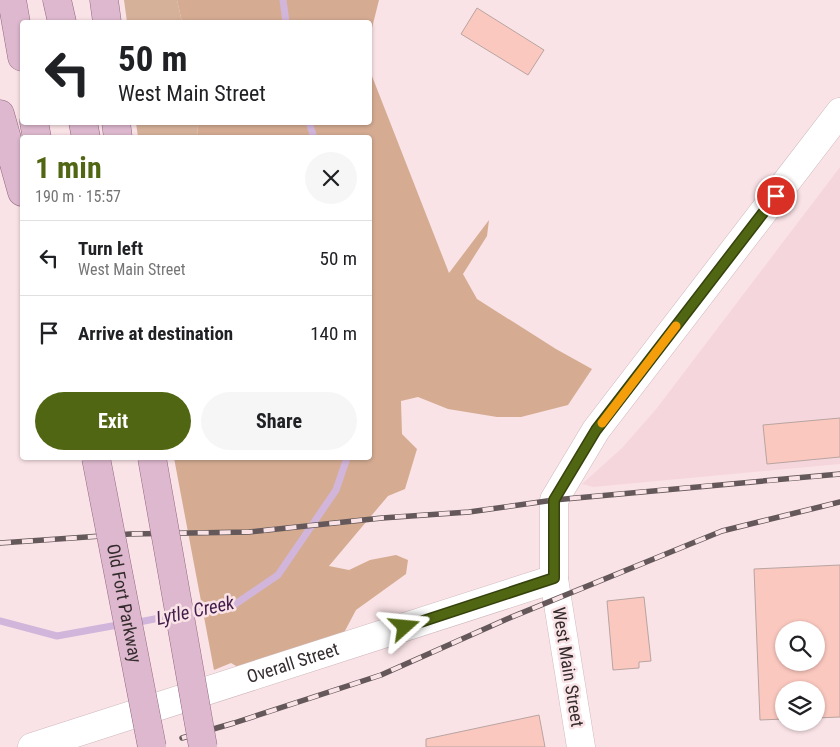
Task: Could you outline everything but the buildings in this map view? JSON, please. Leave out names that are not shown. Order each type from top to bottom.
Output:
[{"type":"main road","points":[[12,0],[20,46]]},
{"type":"main road","points":[[57,0],[62,20]]},
{"type":"main road","points":[[104,0],[107,20]]},
{"type":"main road","points":[[0,114],[20,185]]},
{"type":"main road","name":"Old Fort Parkway","points":[[96,460],[152,747]]},
{"type":"main road","points":[[152,460],[203,747]]},
{"type":"street","name":"West Main Street","points":[[581,747],[554,578],[554,500],[596,430],[840,112]]},
{"type":"street","name":"Overall Street","points":[[32,747],[554,578]]},
{"type":"shaded area","points":[[124,0],[177,0],[182,20],[127,20]]},
{"type":"shaded area","points":[[177,0],[379,0],[372,28],[372,20],[182,20]]},
{"type":"shaded area","points":[[372,76],[449,273],[489,220],[487,236],[463,274],[477,299],[556,349],[592,369],[568,405],[521,417],[497,417],[448,409],[418,397],[401,401],[402,434],[417,449],[405,489],[388,496],[329,566],[349,570],[370,560],[396,555],[408,560],[406,574],[356,610],[328,663],[265,683],[231,663],[214,670],[174,460],[372,460],[372,135],[198,135],[197,125],[372,125]]},
{"type":"shaded area","points":[[136,125],[197,125],[198,135],[138,135]]},
{"type":"shaded area","points":[[840,167],[840,464],[593,487],[582,484],[622,448],[657,408]]},
{"type":"waterway","name":"Lytle Creek","points":[[283,0],[286,20]]},
{"type":"waterway","name":"Lytle Creek","points":[[310,125],[313,135]]},
{"type":"waterway","name":"Lytle Creek","points":[[186,614],[234,605],[278,575],[336,490],[346,460]]},
{"type":"waterway","name":"Lytle Creek","points":[[134,623],[175,615]]},
{"type":"waterway","name":"Lytle Creek","points":[[0,621],[57,636],[123,624]]},
{"type":"railway","points":[[0,543],[130,534],[249,532],[382,518],[469,512],[554,500],[840,474]]},
{"type":"railway","points":[[182,738],[381,675],[507,619],[722,531],[840,502]]},
{"type":"slow traffic","points":[[602,423],[676,326]]},
{"type":"route","points":[[405,627],[554,578],[554,500],[596,430],[776,196]]}]
